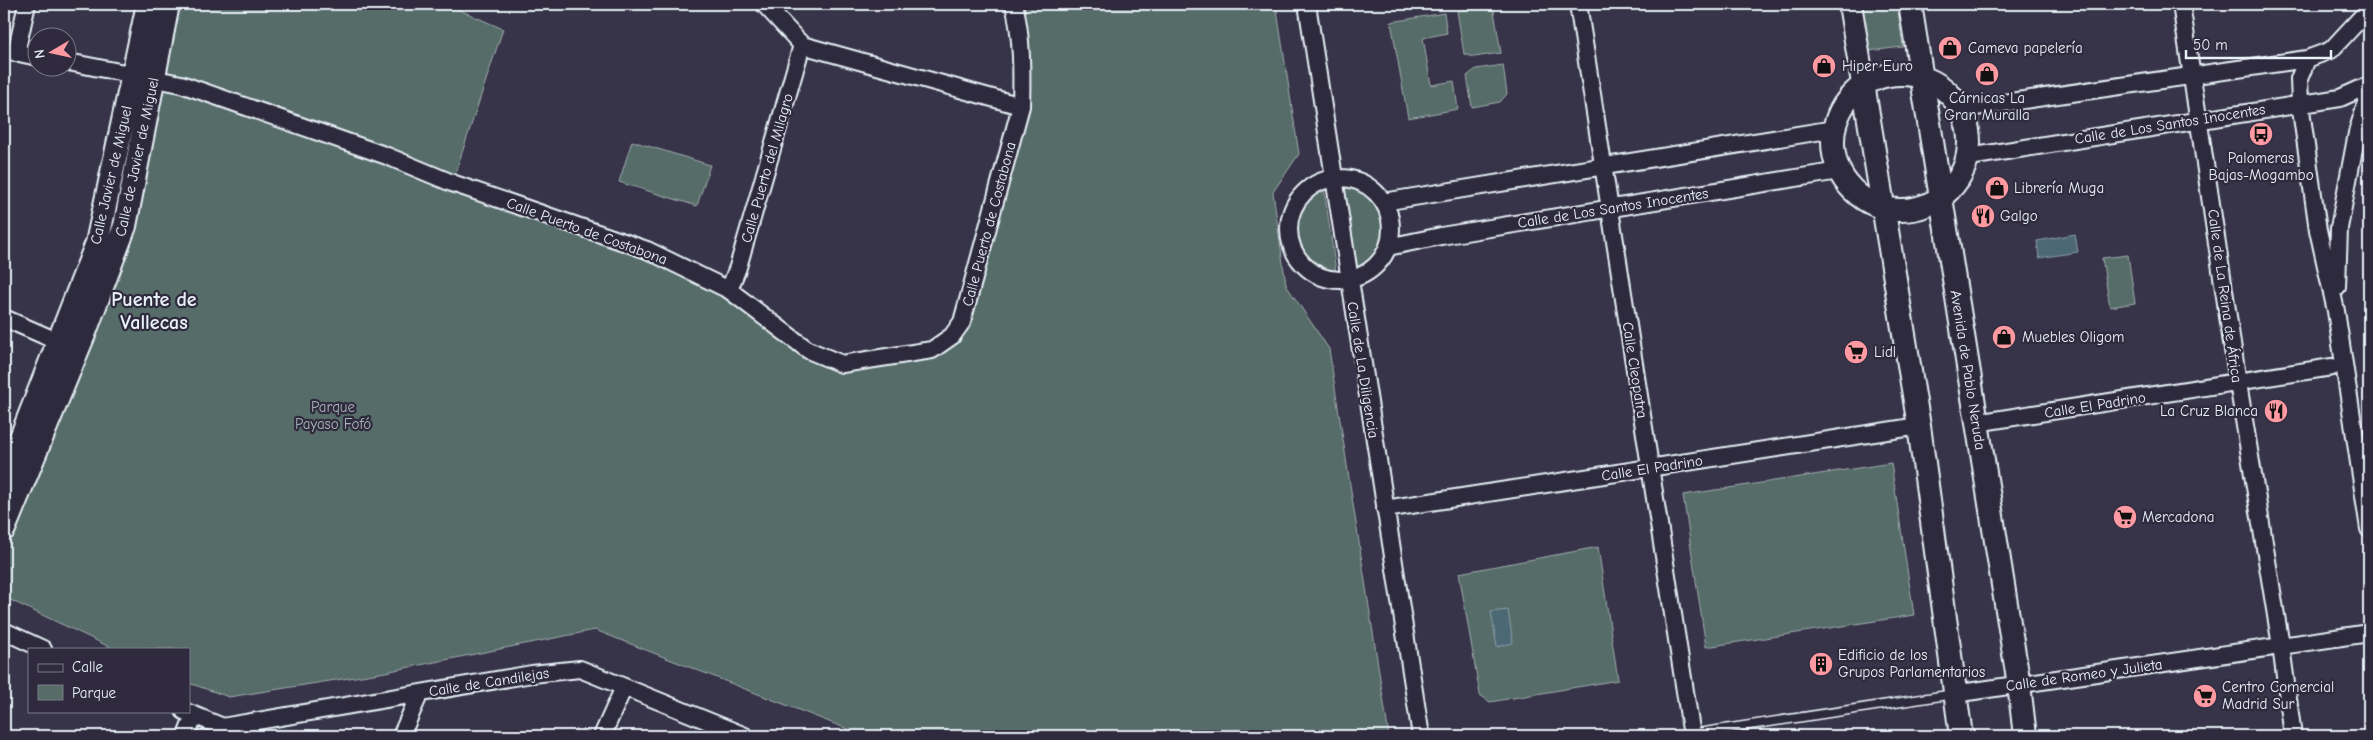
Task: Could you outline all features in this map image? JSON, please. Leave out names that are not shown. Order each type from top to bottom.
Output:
[{"type":"main road","name":"Calle Javier de Miguel","points":[[4,481],[60,342],[97,243],[144,76],[148,4]]},
{"type":"main road","name":"Calle de Javier de Miguel","points":[[4,529],[118,249],[125,226],[144,76],[168,4]]},
{"type":"main road","points":[[1850,4],[1919,426],[1961,736]]},
{"type":"main road","name":"Avenida de Pablo Neruda","points":[[1910,4],[2019,685],[2024,736]]},
{"type":"main road","points":[[1890,74],[1921,75],[1946,90],[1962,109],[1970,132],[1969,157],[1959,180],[1941,198],[1913,210],[1883,208],[1856,193],[1839,171],[1833,151],[1834,129],[1842,106],[1862,85],[1890,74]]},
{"type":"street","points":[[27,4],[10,51],[28,55]]},
{"type":"street","points":[[764,4],[802,44],[1021,106]]},
{"type":"street","name":"Calle Puerto de Costabona","points":[[78,64],[182,84],[388,156],[452,183],[647,250],[729,290],[808,350],[842,364],[932,350],[952,336],[962,322],[1021,106],[1022,72],[1019,24],[1014,4]]},
{"type":"street","name":"Calle de La Diligencia","points":[[1307,4],[1348,280],[1421,736]]},
{"type":"street","name":"Calle Cleopatra","points":[[1578,4],[1650,468],[1687,736]]},
{"type":"street","name":"Calle de La Reina de África","points":[[2181,4],[2191,76],[2200,120],[2238,383],[2281,646],[2293,736]]},
{"type":"street","points":[[1962,109],[2307,60],[2331,50],[2369,9]]},
{"type":"street","name":"Calle Puerto del Milagro","points":[[729,290],[738,267],[802,44]]},
{"type":"street","points":[[2307,60],[2299,79],[2300,103],[2318,230],[2336,311],[2369,529]]},
{"type":"street","name":"Calle de Los Santos Inocentes","points":[[1969,157],[2340,98],[2369,84]]},
{"type":"street","points":[[2336,311],[2339,228],[2357,133],[2369,93]]},
{"type":"street","points":[[1383,202],[1834,129]]},
{"type":"street","name":"Calle de Los Santos Inocentes","points":[[1388,247],[1441,236],[1610,210],[1839,171]]},
{"type":"street","points":[[1334,178],[1362,183],[1374,191],[1383,202],[1390,216],[1391,232],[1388,247],[1382,259],[1361,276],[1348,280],[1332,280],[1317,275],[1304,265],[1294,252],[1290,236],[1290,220],[1295,205],[1305,192],[1318,183],[1334,178]]},
{"type":"street","points":[[4,318],[60,342]]},
{"type":"street","name":"Calle El Padrino","points":[[1976,423],[2332,367]]},
{"type":"street","name":"Calle El Padrino","points":[[1385,510],[1919,426]]},
{"type":"street","points":[[4,631],[41,648]]},
{"type":"street","name":"Calle de Romeo y Julieta","points":[[1954,694],[2369,633]]},
{"type":"street","name":"Calle de Candilejas","points":[[222,726],[532,674],[580,669],[745,736]]},
{"type":"street","points":[[602,736],[624,687]]},
{"type":"street","points":[[400,736],[420,693]]},
{"type":"street","points":[[186,736],[189,713],[245,736]]},
{"type":"lane","name":"Calle de Romeo y Julieta","points":[[1687,736],[1954,694]]},
{"type":"green space","name":"Parque Payaso Fofó","points":[[178,4],[446,4],[503,29],[452,183],[647,250],[842,364],[932,350],[952,336],[1021,106],[1014,4],[1276,4],[1299,154],[1273,192],[1286,285],[1329,349],[1389,736],[865,736],[595,630],[380,673],[229,697],[190,683],[190,648],[112,648],[4,597],[4,529],[85,332]]},
{"type":"green space","points":[[1862,4],[1897,4],[1903,47],[1869,51]]},
{"type":"green space","points":[[1493,5],[1501,53],[1474,57],[1464,54],[1457,11]]},
{"type":"green space","points":[[1444,13],[1447,33],[1423,38],[1431,85],[1454,81],[1458,109],[1408,118],[1391,22]]},
{"type":"green space","points":[[1503,65],[1507,94],[1500,102],[1472,107],[1467,76],[1476,69]]},
{"type":"green space","points":[[632,141],[710,165],[697,206],[619,182]]},
{"type":"green space","points":[[1351,186],[1369,197],[1376,205],[1384,224],[1382,244],[1375,256],[1362,268],[1355,267],[1343,187]]},
{"type":"green space","points":[[1324,188],[1336,272],[1320,268],[1308,260],[1300,249],[1296,235],[1296,221],[1301,208],[1310,196]]},
{"type":"green space","points":[[2128,255],[2135,303],[2110,307],[2102,258]]},
{"type":"green space","points":[[1891,463],[1914,615],[1706,647],[1683,495]]},
{"type":"green space","points":[[1598,547],[1618,680],[1490,702],[1480,695],[1459,573]]},
{"type":"water","points":[[2075,234],[2078,252],[2039,258],[2037,241]]},
{"type":"water","points":[[1508,610],[1513,643],[1497,647],[1491,612]]},
{"type":"place","name":"Cameva papelería","points":[[1950,48]]},
{"type":"place","name":"Hiper Euro","points":[[1824,66]]},
{"type":"place","name":"Cárnicas La Gran Muralla","points":[[1987,74]]},
{"type":"place","name":"Palomeras Bajas-Mogambo","points":[[2261,134]]},
{"type":"place","name":"Librería Muga","points":[[1997,188]]},
{"type":"place","name":"Galgo","points":[[1983,216]]},
{"type":"place","name":"Muebles Oligom","points":[[2004,337]]},
{"type":"place","name":"Lidl","points":[[1856,352]]},
{"type":"place","name":"La Cruz Blanca","points":[[2276,411]]},
{"type":"place","name":"Mercadona","points":[[2125,517]]},
{"type":"place","name":"Edificio de los Grupos Parlamentarios","points":[[1821,664]]},
{"type":"place","name":"Centro Comercial Madrid Sur","points":[[2205,696]]},
{"type":"district","name":"Puente de Vallecas","points":[[154,310]]}]
